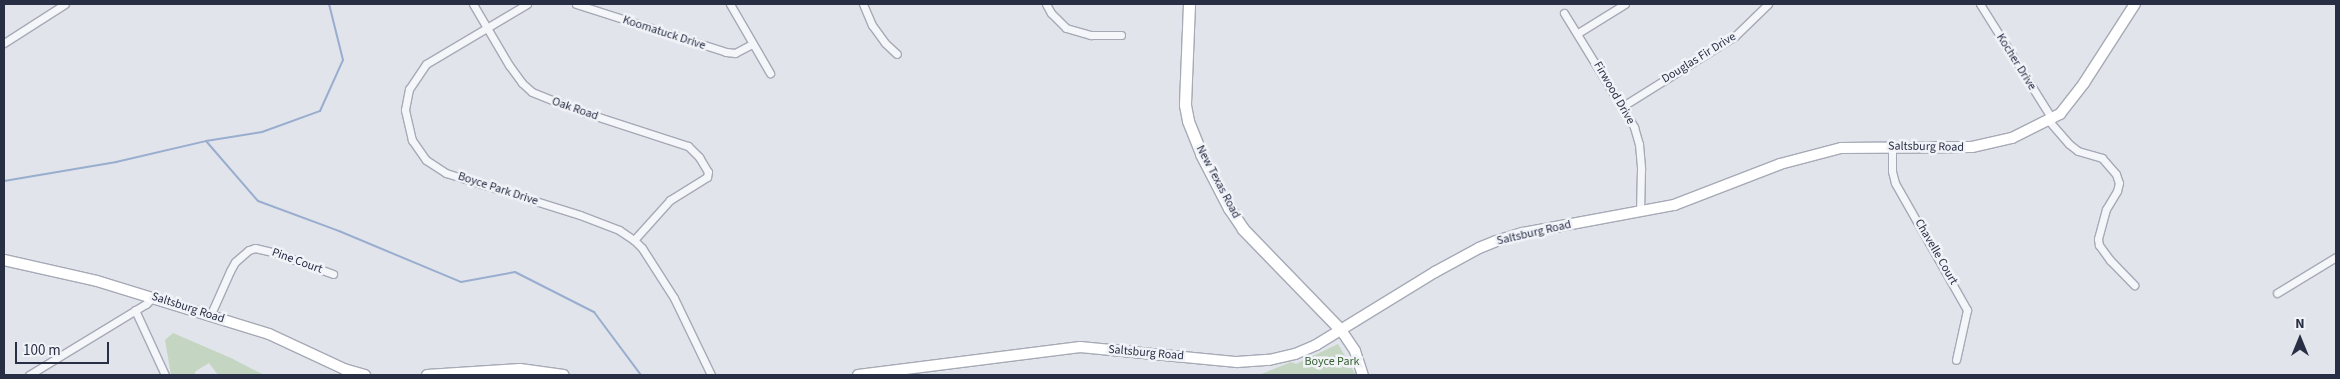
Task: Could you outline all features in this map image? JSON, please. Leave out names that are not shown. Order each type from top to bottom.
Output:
[{"type":"main road","name":"New Texas Road","points":[[1188,4],[1185,104],[1188,121],[1202,154],[1229,208],[1243,228],[1341,330],[1355,351],[1363,375]]},
{"type":"main road","name":"Saltsburg Road","points":[[858,375],[1080,347],[1237,362],[1270,360],[1295,354],[1341,330],[1479,248],[1522,233],[1640,212],[1682,202],[1780,164],[1823,151],[1848,147],[1946,148],[1990,145],[2012,138],[2050,120],[2068,105],[2135,4]]},
{"type":"main road","name":"Saltsburg Road","points":[[4,260],[97,281],[269,334],[344,369],[365,375]]},
{"type":"main road","points":[[426,375],[520,369],[564,375]]},
{"type":"street","points":[[4,43],[65,4]]},
{"type":"street","name":"Oak Road","points":[[473,4],[509,65],[522,83],[532,92],[574,109],[688,146],[695,151],[708,172],[707,177],[670,200],[634,240]]},
{"type":"street","name":"Boyce Park Drive","points":[[527,4],[426,64],[409,89],[405,110],[412,140],[426,160],[446,172],[580,215],[619,230],[634,240],[642,248],[674,298],[712,375]]},
{"type":"street","name":"Koomatuck Drive","points":[[576,4],[726,52],[735,53],[752,44]]},
{"type":"street","points":[[730,4],[770,73]]},
{"type":"street","points":[[863,4],[872,25],[884,43],[897,54]]},
{"type":"street","points":[[1046,4],[1050,13],[1066,28],[1091,34],[1121,35]]},
{"type":"street","points":[[1578,33],[1625,4]]},
{"type":"street","name":"Douglas Fir Drive","points":[[1623,106],[1735,36],[1768,4]]},
{"type":"street","name":"Kocher Drive","points":[[1980,4],[2050,120],[2069,144],[2078,150],[2102,158],[2116,174],[2117,191],[2104,214],[2098,239],[2099,245],[2110,260],[2134,285]]},
{"type":"street","name":"Firwood Drive","points":[[1564,13],[1623,106],[1634,127],[1639,144],[1641,169],[1640,212]]},
{"type":"street","name":"Chavelle Court","points":[[1892,146],[1892,171],[1895,183],[1967,310],[1956,360]]},
{"type":"street","name":"Pine Court","points":[[210,316],[235,262],[249,250],[255,248],[273,252],[333,274]]},
{"type":"street","points":[[2277,293],[2336,257]]},
{"type":"street","points":[[29,375],[146,304],[152,297]]},
{"type":"street","points":[[135,310],[165,375]]},
{"type":"green space","points":[[173,333],[231,358],[264,375],[218,375],[209,363],[196,371],[194,375],[171,375],[165,340]]},
{"type":"green space","name":"Boyce Park","points":[[1338,344],[1356,375],[1259,375],[1291,362],[1296,364]]},
{"type":"waterway","points":[[4,181],[116,162],[206,141],[262,132],[320,111],[343,60],[329,4]]},
{"type":"waterway","points":[[206,141],[258,201],[339,231],[461,282],[515,272],[594,312],[641,375]]}]
